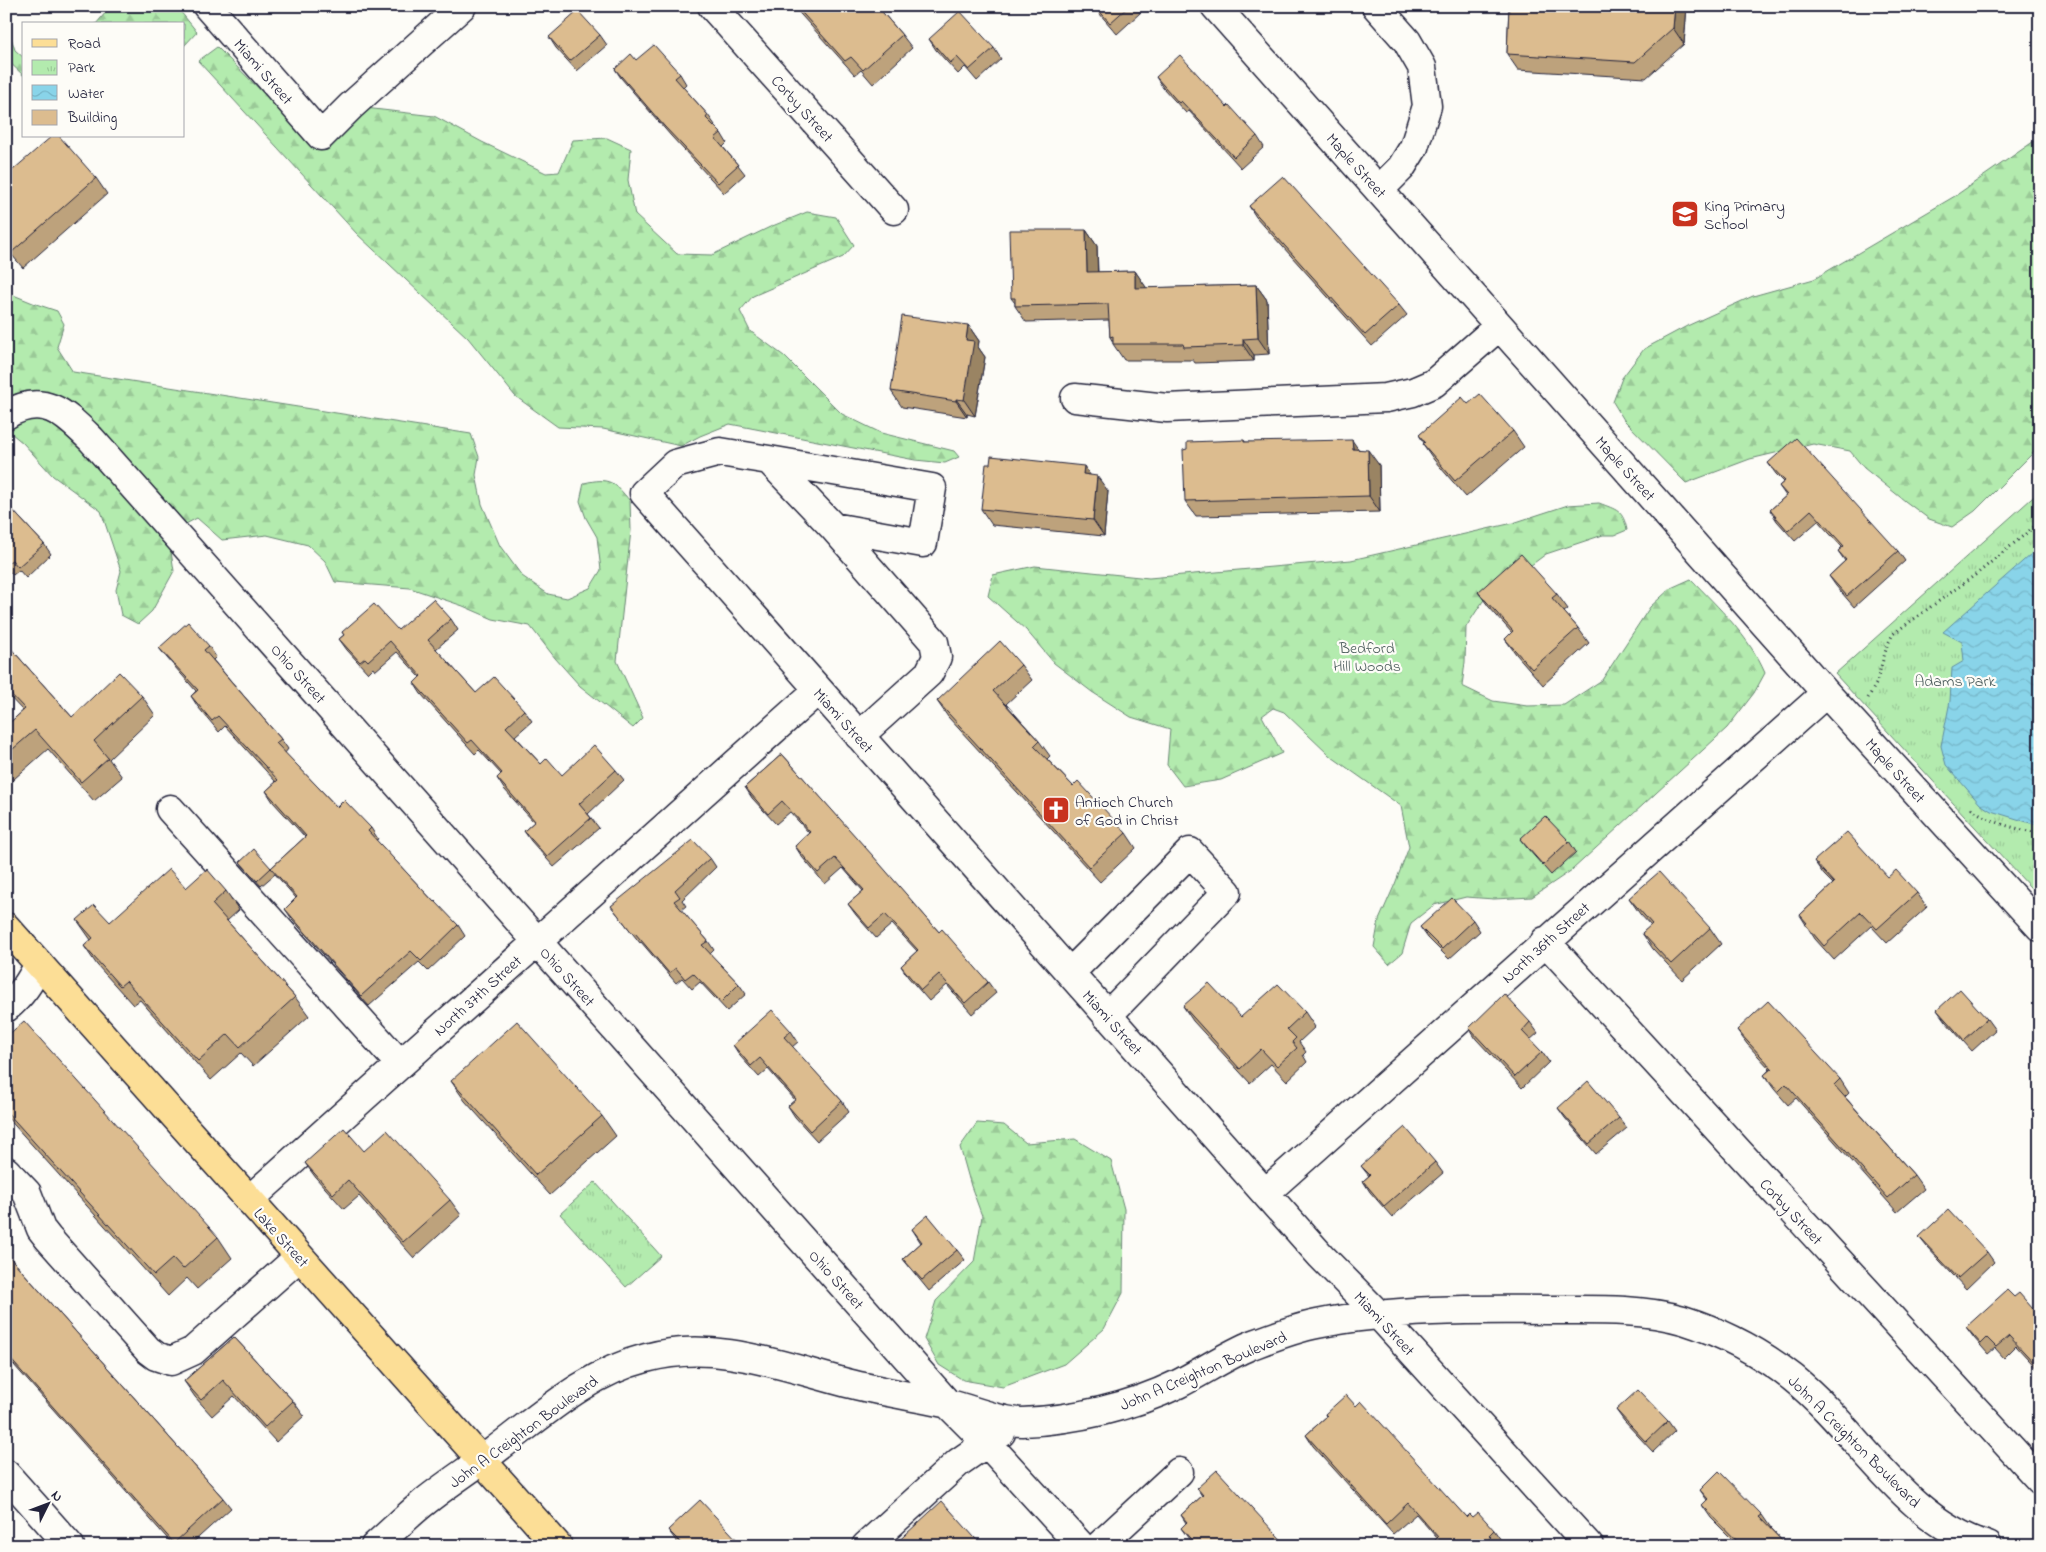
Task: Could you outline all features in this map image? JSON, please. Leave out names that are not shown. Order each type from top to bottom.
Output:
[{"type":"main road","name":"Lake Street","points":[[6,927],[558,1546]]},
{"type":"street","name":"Miami Street","points":[[207,6],[321,136],[351,106],[462,6]]},
{"type":"street","name":"Corby Street","points":[[712,6],[894,210]]},
{"type":"street","name":"Maple Street","points":[[1215,6],[1826,693],[2040,927]]},
{"type":"street","points":[[1376,6],[1407,41],[1422,67],[1427,106],[1414,147],[1400,168],[1379,190]]},
{"type":"street","points":[[1074,398],[1167,408],[1386,398],[1413,392],[1434,383],[1499,326]]},
{"type":"street","name":"Ohio Street","points":[[6,415],[19,407],[36,404],[53,408],[68,417],[91,439],[948,1404],[988,1443],[1081,1546]]},
{"type":"street","name":"Miami Street","points":[[769,460],[720,452],[675,464],[644,493],[1321,1256],[1379,1315],[1589,1546]]},
{"type":"street","points":[[769,460],[833,527],[934,642],[937,657],[929,673],[858,736]]},
{"type":"street","points":[[769,460],[932,488],[923,543],[833,527]]},
{"type":"street","name":"North 37th Street","points":[[249,1200],[818,690]]},
{"type":"street","name":"North 36th Street","points":[[1265,1192],[1826,693]]},
{"type":"street","points":[[170,809],[400,1064]]},
{"type":"street","points":[[1070,973],[1190,852],[1227,892],[1107,1016]]},
{"type":"street","name":"Corby Street","points":[[1545,941],[2040,1480]]},
{"type":"street","points":[[6,1008],[21,996],[30,984],[39,964]]},
{"type":"street","points":[[6,1171],[27,1193],[40,1229],[148,1350],[156,1356],[170,1361],[194,1351],[299,1256]]},
{"type":"street","name":"John A Creighton Boulevard","points":[[375,1546],[422,1504],[585,1383],[621,1365],[650,1356],[674,1352],[709,1351],[745,1355],[852,1384],[948,1404],[1017,1422],[1082,1415],[1144,1399],[1247,1347],[1313,1324],[1379,1315],[1496,1309],[1593,1310],[1654,1314],[1680,1319],[1729,1337],[1755,1351],[1795,1380],[1895,1485],[1933,1518],[1968,1538],[1988,1546]]},
{"type":"street","points":[[866,1546],[959,1462],[1017,1422]]},
{"type":"street","points":[[1099,1546],[1180,1472]]},
{"type":"street","points":[[6,1474],[70,1546]]},
{"type":"path","points":[[1876,684],[1887,646],[1893,634],[1978,573],[2040,522]]},
{"type":"path","points":[[1968,806],[1983,817],[2005,826],[2040,833]]},
{"type":"green space","points":[[111,6],[176,6],[197,32],[185,45],[185,22],[98,22]]},
{"type":"green space","points":[[6,22],[15,50],[22,56],[22,74],[6,59]]},
{"type":"green space","points":[[217,47],[320,149],[365,108],[434,116],[546,173],[559,172],[573,140],[607,138],[631,149],[628,180],[635,215],[677,254],[712,255],[770,227],[807,212],[836,217],[854,245],[843,257],[753,296],[740,311],[750,331],[784,356],[842,414],[881,433],[954,451],[959,457],[945,463],[915,460],[730,424],[681,446],[603,429],[558,427],[515,396],[468,338],[357,234],[198,61]]},
{"type":"green space","points":[[2040,137],[2040,446],[1975,511],[1952,527],[1929,519],[1864,468],[1850,451],[1813,444],[1750,459],[1686,483],[1624,420],[1613,402],[1622,378],[1644,349],[1687,326],[1753,296],[1814,279],[1955,196]]},
{"type":"green space","points":[[6,292],[57,311],[64,324],[57,347],[73,372],[471,434],[479,457],[476,475],[482,504],[500,546],[522,576],[548,594],[567,598],[590,588],[601,570],[597,537],[586,518],[580,501],[584,483],[606,481],[615,485],[630,501],[631,530],[617,661],[643,718],[633,728],[580,686],[530,626],[493,619],[463,606],[410,588],[335,582],[325,561],[308,545],[267,535],[222,540],[197,518],[182,526],[170,545],[174,571],[152,611],[138,624],[121,615],[116,590],[121,571],[101,511],[53,476],[23,443],[6,429]]},
{"type":"green space","name":"Adams Park","points":[[2040,491],[2040,898],[1835,674]]},
{"type":"green space","name":"Bedford Hill Woods","points":[[1599,503],[1618,512],[1623,518],[1627,530],[1615,535],[1603,535],[1546,554],[1483,601],[1466,627],[1462,686],[1493,701],[1527,706],[1564,705],[1602,680],[1650,607],[1671,588],[1691,579],[1742,635],[1765,673],[1754,693],[1727,728],[1572,870],[1532,897],[1494,899],[1466,897],[1434,905],[1411,923],[1402,953],[1389,964],[1374,947],[1379,920],[1409,847],[1401,806],[1329,755],[1284,712],[1273,708],[1262,716],[1282,753],[1221,780],[1183,786],[1167,765],[1170,729],[1131,717],[1092,692],[1054,663],[1026,630],[988,596],[993,575],[1035,566],[1149,578],[1351,560],[1513,523],[1568,505]]},
{"type":"green space","points":[[977,1123],[1004,1125],[1026,1143],[1075,1139],[1111,1161],[1124,1209],[1123,1293],[1104,1329],[1064,1364],[1003,1387],[963,1380],[939,1365],[924,1339],[936,1301],[974,1262],[982,1216],[960,1147]]},
{"type":"green space","points":[[595,1182],[661,1256],[626,1287],[560,1214]]},
{"type":"water","points":[[2040,546],[2040,826],[1991,811],[1980,804],[1946,765],[1941,746],[1950,701],[1952,668],[1964,661],[1962,642],[1943,632]]},
{"type":"building","points":[[796,6],[877,6],[902,35],[863,70],[851,57],[845,61]]},
{"type":"building","points":[[1095,6],[1129,6],[1110,23]]},
{"type":"building","points":[[1509,6],[1675,6],[1673,28],[1635,62],[1507,54]]},
{"type":"building","points":[[578,11],[600,35],[570,61],[549,37]]},
{"type":"building","points":[[960,11],[994,48],[969,70],[957,57],[950,63],[929,39]]},
{"type":"building","points":[[654,45],[680,74],[675,78],[708,115],[706,118],[721,133],[715,138],[738,165],[718,183],[664,126],[615,69],[631,54],[636,60]]},
{"type":"building","points":[[1180,55],[1227,107],[1229,105],[1257,136],[1234,157],[1181,101],[1179,103],[1156,77]]},
{"type":"building","points":[[50,138],[61,138],[96,178],[12,252],[6,245],[6,176]]},
{"type":"building","points":[[1283,176],[1399,305],[1365,335],[1249,206]]},
{"type":"building","points":[[1009,230],[1086,230],[1087,272],[1135,271],[1135,288],[1256,285],[1258,338],[1243,339],[1243,345],[1184,347],[1183,344],[1113,344],[1113,336],[1110,337],[1108,304],[1015,306],[1015,298],[1011,298]]},
{"type":"building","points":[[902,316],[968,325],[966,340],[974,341],[964,400],[956,399],[956,401],[891,391]]},
{"type":"building","points":[[1480,394],[1513,431],[1455,481],[1423,444],[1425,442],[1419,435],[1462,397],[1468,404]]},
{"type":"building","points":[[1796,438],[1898,551],[1847,596],[1829,576],[1846,560],[1838,551],[1844,546],[1811,510],[1788,531],[1770,510],[1787,495],[1779,486],[1785,481],[1768,463]]},
{"type":"building","points":[[1244,440],[1244,442],[1352,440],[1353,449],[1368,450],[1369,496],[1185,501],[1183,450],[1187,449],[1187,442]]},
{"type":"building","points":[[991,456],[1084,466],[1083,474],[1097,476],[1093,520],[981,509],[986,464],[990,464]]},
{"type":"building","points":[[6,503],[44,544],[18,567],[12,560],[6,564]]},
{"type":"building","points":[[1521,554],[1557,594],[1552,598],[1578,628],[1532,669],[1505,639],[1513,631],[1478,592]]},
{"type":"building","points":[[433,599],[451,619],[428,640],[476,693],[494,677],[524,710],[506,727],[541,764],[547,758],[562,775],[594,745],[616,770],[579,804],[591,818],[547,857],[524,831],[535,821],[497,778],[502,773],[472,740],[468,743],[414,683],[421,676],[390,641],[368,661],[365,658],[360,662],[339,639],[344,635],[342,632],[374,604],[398,630]]},
{"type":"building","points":[[188,622],[209,646],[204,650],[281,739],[276,743],[337,807],[344,800],[371,828],[368,831],[458,925],[421,961],[411,951],[361,996],[285,909],[297,897],[271,868],[306,836],[266,791],[278,780],[218,716],[212,721],[191,696],[198,690],[159,648]]},
{"type":"building","points":[[1000,641],[1021,665],[993,691],[1039,741],[1034,746],[1073,786],[1078,781],[1126,833],[1089,867],[937,701]]},
{"type":"building","points":[[6,643],[72,717],[119,672],[142,696],[94,741],[108,758],[81,782],[35,730],[6,755],[6,726],[25,709],[6,689]]},
{"type":"building","points":[[782,754],[939,932],[942,929],[988,982],[965,1003],[939,974],[921,990],[901,966],[918,950],[885,914],[869,928],[848,904],[864,890],[835,858],[818,873],[795,846],[810,832],[782,801],[768,814],[745,787]]},
{"type":"building","points":[[1545,816],[1569,841],[1543,865],[1520,839]]},
{"type":"building","points":[[1847,832],[1888,877],[1896,870],[1917,893],[1877,929],[1861,912],[1824,946],[1805,924],[1807,923],[1800,915],[1834,883],[1814,861]]},
{"type":"building","points":[[693,840],[710,858],[675,890],[680,897],[674,901],[708,941],[702,945],[739,984],[721,1002],[693,973],[685,979],[676,968],[669,973],[635,933],[633,934],[611,906]]},
{"type":"building","points":[[254,849],[271,868],[257,881],[240,862]]},
{"type":"building","points":[[169,869],[186,888],[207,869],[226,891],[212,904],[295,997],[240,1047],[228,1034],[198,1061],[126,981],[120,986],[84,946],[93,938],[77,920],[94,905],[110,922]]},
{"type":"building","points":[[1659,872],[1710,928],[1671,964],[1642,933],[1652,924],[1629,898]]},
{"type":"building","points":[[1452,898],[1473,920],[1442,949],[1420,927]]},
{"type":"building","points":[[1209,983],[1241,1017],[1278,984],[1305,1012],[1287,1029],[1296,1038],[1292,1042],[1297,1048],[1277,1066],[1261,1049],[1240,1069],[1183,1006]]},
{"type":"building","points":[[1960,989],[1987,1019],[1964,1040],[1937,1010]]},
{"type":"building","points":[[1504,994],[1530,1022],[1522,1031],[1542,1052],[1515,1077],[1469,1028]]},
{"type":"building","points":[[1768,1001],[1840,1079],[1834,1085],[1914,1175],[1888,1198],[1786,1084],[1779,1091],[1764,1075],[1772,1068],[1737,1030]]},
{"type":"building","points":[[772,1010],[791,1031],[784,1037],[842,1101],[810,1131],[788,1106],[796,1099],[760,1058],[751,1066],[733,1045]]},
{"type":"building","points":[[24,1021],[218,1237],[183,1269],[173,1258],[154,1275],[6,1111],[6,1037]]},
{"type":"building","points":[[517,1021],[602,1116],[536,1175],[451,1081]]},
{"type":"building","points":[[1588,1081],[1619,1118],[1589,1144],[1558,1108]]},
{"type":"building","points":[[1405,1127],[1435,1162],[1384,1206],[1363,1181],[1370,1175],[1361,1166]]},
{"type":"building","points":[[344,1128],[364,1151],[387,1130],[450,1200],[403,1242],[348,1180],[333,1194],[305,1163]]},
{"type":"building","points":[[1948,1210],[1987,1252],[1958,1278],[1919,1237]]},
{"type":"building","points":[[928,1215],[957,1250],[922,1280],[903,1259],[922,1242],[912,1229]]},
{"type":"building","points":[[6,1253],[223,1498],[174,1543],[6,1354]]},
{"type":"building","points":[[2007,1290],[2014,1297],[2019,1293],[2040,1317],[2040,1369],[2009,1336],[1996,1347],[1987,1338],[1981,1344],[1966,1327]]},
{"type":"building","points":[[234,1337],[293,1401],[265,1427],[223,1380],[201,1400],[184,1381]]},
{"type":"building","points":[[1638,1390],[1668,1421],[1646,1442],[1616,1410]]},
{"type":"building","points":[[1346,1395],[1356,1406],[1361,1401],[1466,1517],[1469,1514],[1472,1517],[1478,1512],[1494,1530],[1489,1535],[1491,1537],[1481,1546],[1429,1546],[1438,1537],[1408,1503],[1386,1524],[1306,1435]]},
{"type":"building","points":[[1217,1470],[1287,1546],[1197,1546],[1181,1528],[1187,1522],[1181,1515],[1203,1495],[1197,1488]]},
{"type":"building","points":[[1719,1471],[1762,1515],[1759,1517],[1787,1546],[1742,1546],[1702,1505],[1708,1499],[1700,1490]]},
{"type":"building","points":[[700,1500],[741,1544],[739,1546],[684,1546],[668,1530]]},
{"type":"building","points":[[942,1501],[982,1546],[893,1546]]},
{"type":"place","name":"King Primary School","points":[[1685,214]]},
{"type":"place","name":"Antioch Church of God in Christ","points":[[1056,810]]}]
